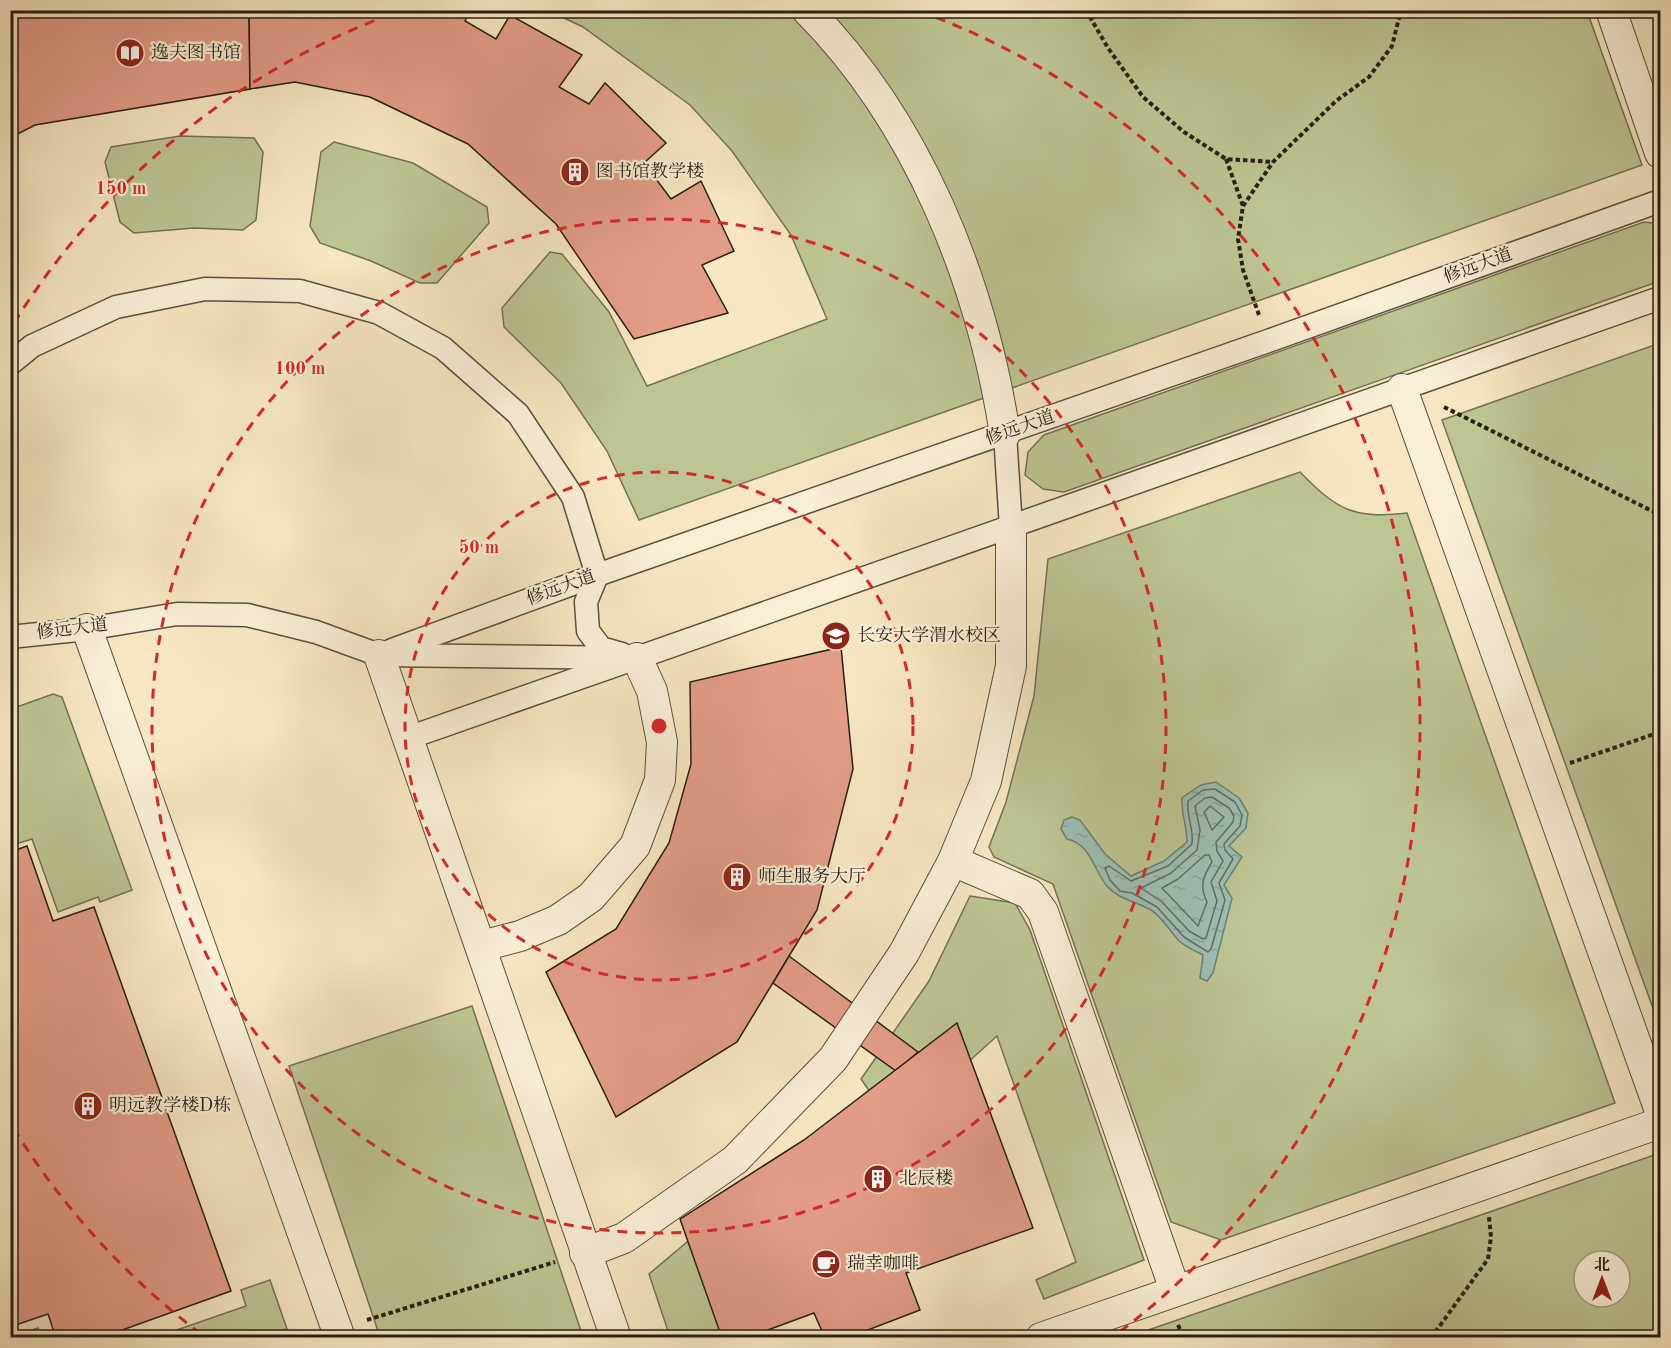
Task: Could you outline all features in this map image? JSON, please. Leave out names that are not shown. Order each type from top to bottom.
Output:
[{"type":"street","points":[[585,1253],[624,1238],[735,1160],[833,1059],[904,953],[953,861],[986,781],[1011,666],[1011,528],[1005,434],[999,395],[978,312],[942,215],[888,112],[807,10]]},
{"type":"street","points":[[1611,10],[1660,153]]},
{"type":"street","name":"修远大道","points":[[379,655],[597,575],[1005,434],[1660,201]]},
{"type":"street","points":[[10,364],[32,346],[116,307],[205,289],[300,291],[378,313],[443,348],[518,414],[573,497],[597,575],[586,602],[588,631],[600,648],[637,658]]},
{"type":"street","name":"修远大道","points":[[10,637],[87,629],[177,614],[246,615],[316,632],[379,655],[637,658],[1660,298]]},
{"type":"street","points":[[1402,389],[1660,1111]]},
{"type":"street","points":[[87,629],[339,1333]]},
{"type":"street","points":[[379,655],[482,946],[585,1253],[616,1338]]},
{"type":"street","points":[[408,738],[637,658]]},
{"type":"street","points":[[482,946],[520,936],[558,920],[591,897],[635,846],[660,780],[662,742],[652,691],[637,658]]},
{"type":"street","points":[[953,861],[1030,894],[1043,912],[1175,1290]]},
{"type":"street","points":[[1041,1338],[1660,1123]]},
{"type":"path","points":[[1086,10],[1108,48],[1143,97],[1184,132],[1226,159],[1273,162]]},
{"type":"path","points":[[1268,341],[1241,260],[1238,239],[1243,206],[1273,162],[1335,101],[1369,77],[1392,45],[1401,10]]},
{"type":"path","points":[[1226,159],[1243,206]]},
{"type":"path","points":[[1402,389],[1459,414],[1660,515]]},
{"type":"path","points":[[1540,773],[1660,732]]},
{"type":"path","points":[[1431,1338],[1488,1259],[1491,1237],[1489,1215],[1479,1185]]},
{"type":"path","points":[[339,1333],[585,1253]]},
{"type":"green space","points":[[549,11],[1587,11],[1642,165],[639,520],[607,451],[561,383],[504,327],[502,308],[550,252],[562,254],[609,312],[647,386],[827,319],[791,235],[732,151],[690,105],[583,27]]},
{"type":"green space","points":[[180,136],[254,138],[263,152],[256,220],[243,230],[194,228],[134,233],[120,222],[105,162],[111,147]]},
{"type":"green space","points":[[334,142],[413,163],[487,207],[489,223],[437,283],[420,283],[371,261],[320,243],[310,226],[321,152]]},
{"type":"green space","points":[[1644,222],[1660,224],[1660,281],[1064,492],[1043,489],[1025,475],[1028,452],[1044,435]]},
{"type":"green space","points":[[1660,343],[1660,1028],[1442,420]]},
{"type":"green space","points":[[1300,472],[1325,495],[1347,509],[1359,513],[1388,515],[1407,513],[1615,1103],[1221,1240],[1171,1222],[1053,884],[994,857],[989,847],[1006,802],[1034,696],[1048,559]]},
{"type":"green space","points":[[53,694],[62,697],[132,890],[100,902],[98,897],[58,912],[32,839],[10,846],[11,709]]},
{"type":"green space","points":[[970,896],[1015,903],[1030,930],[1144,1260],[1044,1299],[1036,1280],[1076,1262],[997,1036],[895,1128],[861,1079],[929,981]]},
{"type":"green space","points":[[472,1006],[583,1337],[380,1337],[289,1066]]},
{"type":"green space","points":[[1660,1153],[1660,1337],[1128,1337]]},
{"type":"green space","points":[[718,1216],[736,1337],[670,1337],[649,1274]]},
{"type":"green space","points":[[270,1280],[287,1329],[263,1337],[173,1337],[171,1332],[246,1306],[241,1290]]},
{"type":"green space","points":[[38,1328],[41,1337],[11,1337]]},
{"type":"water","points":[[1216,782],[1239,798],[1248,813],[1246,828],[1229,846],[1242,857],[1224,885],[1232,898],[1213,973],[1207,981],[1200,978],[1203,955],[1179,941],[1151,910],[1112,891],[1087,852],[1082,846],[1067,839],[1061,829],[1064,820],[1072,817],[1080,820],[1105,854],[1131,876],[1164,861],[1187,842],[1182,798],[1201,785]]},
{"type":"building","name":"逸夫图书馆","points":[[10,10],[79,10],[80,16],[106,10],[249,10],[250,89],[35,125],[10,138]]},
{"type":"building","name":"图书馆教学楼","points":[[249,10],[470,10],[465,21],[496,39],[510,15],[582,55],[559,87],[589,104],[605,83],[666,143],[644,163],[671,199],[701,181],[734,251],[702,265],[728,313],[634,339],[556,224],[468,144],[370,97],[295,82],[250,89]]},
{"type":"building","name":"师生服务大厅","points":[[841,647],[853,769],[817,910],[737,1042],[616,1117],[546,972],[616,929],[669,843],[691,764],[690,682]]},
{"type":"building","name":"明远教学楼D栋","points":[[27,846],[53,921],[94,907],[231,1291],[100,1338],[56,1338],[48,1314],[10,1327],[10,852]]},
{"type":"building","points":[[789,956],[918,1052],[896,1071],[773,983]]},
{"type":"building","name":"北辰楼","points":[[957,1023],[1033,1228],[906,1273],[920,1310],[847,1338],[825,1338],[814,1313],[746,1338],[722,1338],[680,1219],[804,1140]]},
{"type":"place","name":"逸夫图书馆","points":[[130,53]]},
{"type":"place","name":"图书馆教学楼","points":[[575,172]]},
{"type":"place","name":"长安大学渭水校区","points":[[836,636]]},
{"type":"place","name":"师生服务大厅","points":[[737,877]]},
{"type":"place","name":"明远教学楼D栋","points":[[88,1106]]},
{"type":"place","name":"北辰楼","points":[[878,1179]]},
{"type":"place","name":"瑞幸咖啡","points":[[826,1264]]}]
